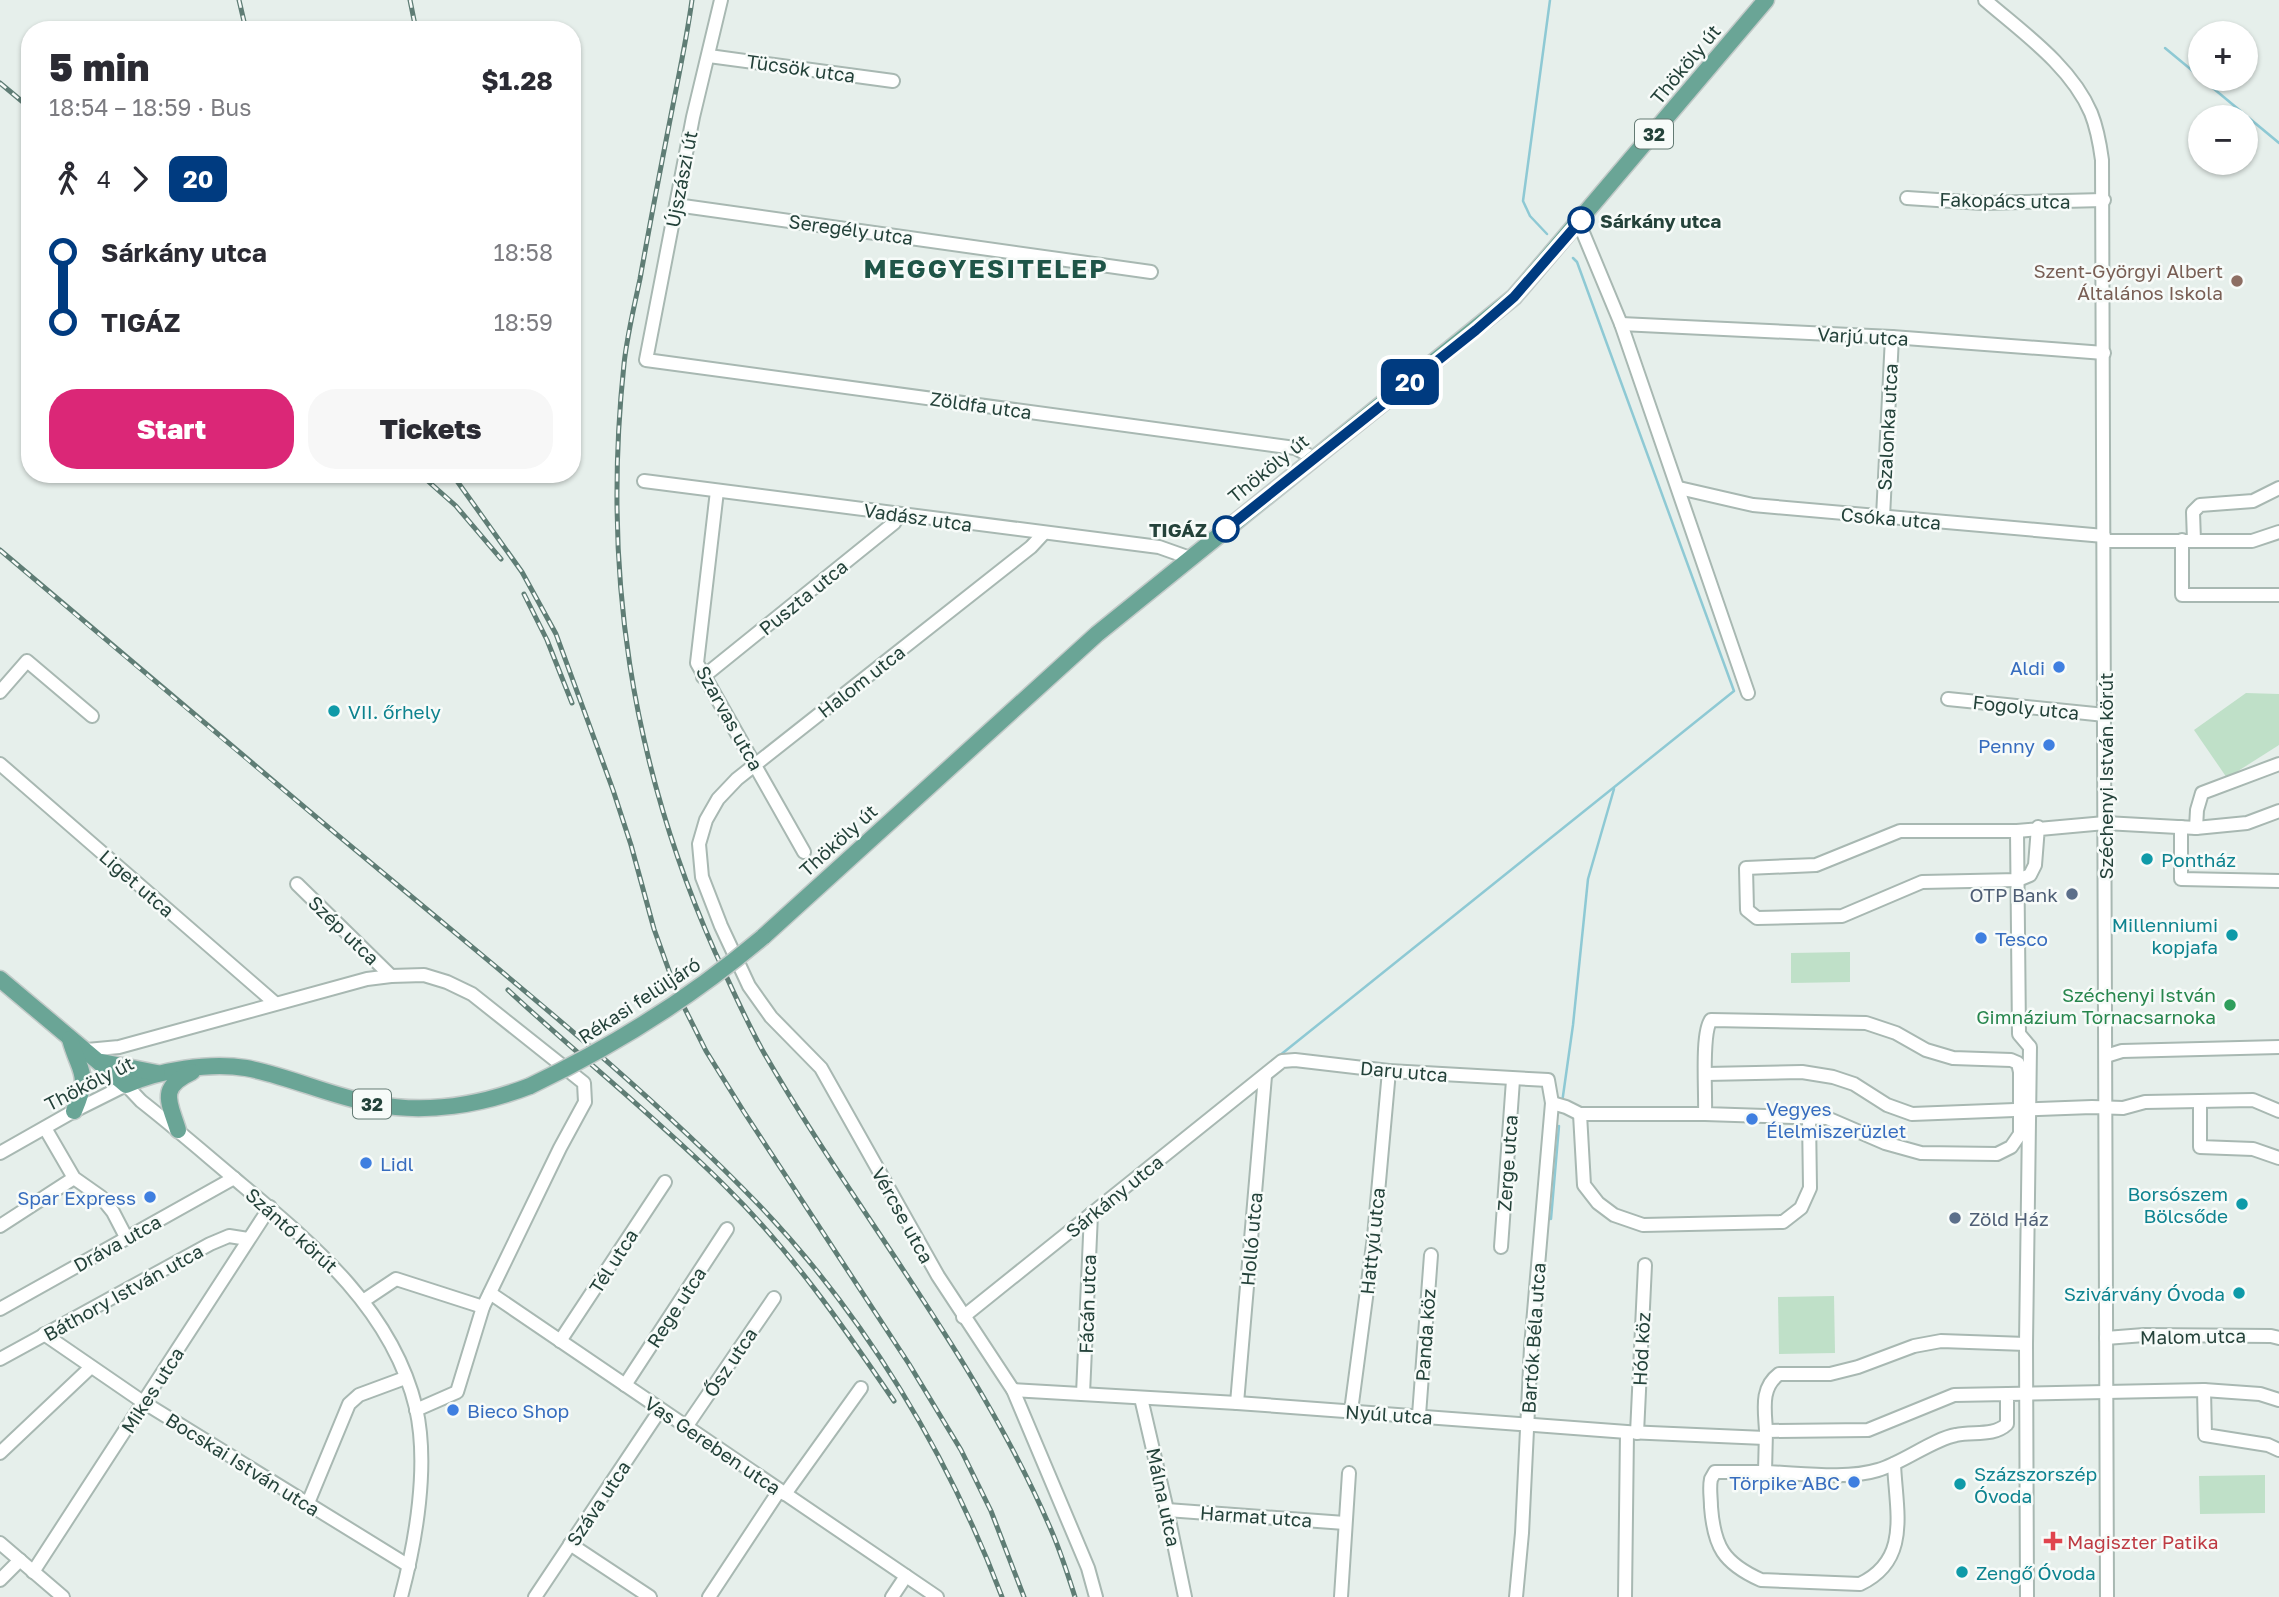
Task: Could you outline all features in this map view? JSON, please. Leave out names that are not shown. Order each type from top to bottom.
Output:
[{"type":"main road","name":"Thököly út","points":[[763,937],[1097,634],[1514,297],[1766,0]]},
{"type":"main road","name":"Rékasi felüljáró","points":[[530,1086],[583,1060],[689,996],[763,937]]},
{"type":"main road","name":"32","points":[[0,979],[70,1039],[102,1062],[126,1085]]},
{"type":"main road","points":[[70,1039],[84,1083],[74,1111]]},
{"type":"main road","name":"32","points":[[102,1062],[159,1073]]},
{"type":"main road","name":"Thököly út","points":[[126,1085],[159,1073],[201,1068],[246,1068],[352,1100],[435,1108],[492,1100],[530,1086]]},
{"type":"main road","points":[[178,1130],[168,1095],[178,1079],[201,1068]]},
{"type":"street","name":"Újszászi út","points":[[646,360],[692,117],[721,0]]},
{"type":"street","name":"Széchenyi István körút","points":[[1985,0],[2049,56],[2079,93],[2091,112],[2102,160],[2107,1597]]},
{"type":"street","name":"Tücsök utca","points":[[709,55],[892,81]]},
{"type":"street","name":"Fakopács utca","points":[[1907,198],[1982,203],[2104,200]]},
{"type":"street","name":"Seregély utca","points":[[676,205],[1151,272]]},
{"type":"street","points":[[1579,223],[1621,324],[1748,693]]},
{"type":"street","name":"Varjú utca","points":[[1621,324],[1892,337],[2104,353]]},
{"type":"street","name":"Szalonka utca","points":[[1883,517],[1892,337]]},
{"type":"street","name":"Zöldfa utca","points":[[646,360],[1295,448],[1314,458]]},
{"type":"street","name":"Vadász utca","points":[[644,481],[1159,547],[1190,558]]},
{"type":"street","name":"Csóka utca","points":[[1679,488],[1753,505],[2104,539],[2252,541],[2279,532]]},
{"type":"street","points":[[2279,488],[2253,501],[2200,505],[2193,512],[2182,595],[2279,595]]},
{"type":"street","name":"Szarvas utca","points":[[717,491],[697,663],[804,852]]},
{"type":"street","name":"Puszta utca","points":[[703,677],[894,523],[900,514]]},
{"type":"street","name":"Halom utca","points":[[699,844],[706,820],[718,799],[737,779],[1031,547],[1044,533]]},
{"type":"street","points":[[0,692],[27,661],[92,716]]},
{"type":"street","name":"Fogoly utca","points":[[1948,699],[2105,715]]},
{"type":"street","name":"Liget utca","points":[[0,764],[275,1003]]},
{"type":"street","points":[[2196,828],[2202,793],[2279,764]]},
{"type":"street","points":[[2038,827],[2035,865],[2030,875],[2018,880],[1922,882],[1842,916],[1757,918],[1746,909],[1746,867],[1816,865],[1900,831],[2017,831],[2038,827],[2105,823],[2196,828],[2247,822],[2279,811]]},
{"type":"street","points":[[2181,827],[2181,880],[2279,881]]},
{"type":"street","points":[[1552,1104],[1580,1114],[1827,1118],[1885,1143],[1921,1153],[1997,1154],[2011,1147],[2020,1134],[2030,1048],[2020,1034],[2017,831]]},
{"type":"street","name":"Vércse utca","points":[[699,844],[702,877],[749,986],[771,1017],[821,1068],[937,1276],[1013,1390],[1088,1568],[1096,1597]]},
{"type":"street","name":"Szép utca","points":[[297,884],[391,976]]},
{"type":"street","name":"Thököly út","points":[[87,1050],[119,1047],[367,979],[424,975],[472,994],[584,1083],[584,1102],[490,1293]]},
{"type":"street","points":[[1705,1114],[1704,1044],[1707,1026],[1711,1020],[1866,1023],[1953,1058],[1996,1059],[2018,1063],[2024,1111],[2028,1597]]},
{"type":"street","points":[[2106,1056],[2122,1051],[2279,1047]]},
{"type":"street","name":"Daru utca","points":[[1265,1076],[1282,1061],[1295,1060],[1389,1071],[1548,1080]]},
{"type":"street","name":"Hattyú utca","points":[[1351,1411],[1374,1237],[1389,1071]]},
{"type":"street","points":[[1706,1074],[1802,1072],[1833,1077],[1854,1084],[1886,1105],[1912,1114],[2123,1108],[2144,1102],[2253,1100],[2279,1111]]},
{"type":"street","name":"Sárkány utca","points":[[963,1317],[1265,1076]]},
{"type":"street","name":"Holló utca","points":[[1237,1403],[1265,1076]]},
{"type":"street","name":"Zerge utca","points":[[1501,1247],[1513,1080]]},
{"type":"street","name":"Bartók Béla utca","points":[[1516,1597],[1531,1347],[1552,1104],[1548,1080]]},
{"type":"street","name":"Thököly út","points":[[0,1153],[126,1085]]},
{"type":"street","name":"Szántó körút","points":[[126,1085],[141,1101],[270,1207],[331,1263],[363,1301],[392,1345],[416,1409],[421,1468],[410,1566],[401,1597]]},
{"type":"street","points":[[2200,1101],[2200,1147],[2253,1149],[2279,1158]]},
{"type":"street","points":[[1580,1114],[1584,1185],[1598,1203],[1614,1215],[1643,1225],[1783,1222],[1801,1208],[1810,1188],[1809,1117]]},
{"type":"street","points":[[45,1128],[74,1178],[101,1197],[113,1212],[126,1237]]},
{"type":"street","points":[[0,1226],[74,1178]]},
{"type":"street","name":"Dráva utca","points":[[0,1309],[234,1178]]},
{"type":"street","name":"Tél utca","points":[[560,1341],[665,1182]]},
{"type":"street","name":"Mikes utca","points":[[33,1572],[270,1207]]},
{"type":"street","name":"Fácán utca","points":[[1083,1394],[1091,1214]]},
{"type":"street","name":"Rege utca","points":[[625,1385],[727,1229]]},
{"type":"street","name":"Báthory István utca","points":[[0,1359],[210,1244],[229,1236],[248,1239]]},
{"type":"street","name":"Panda köz","points":[[1419,1415],[1431,1255]]},
{"type":"street","name":"Hód köz","points":[[1625,1597],[1632,1433],[1645,1265]]},
{"type":"street","points":[[363,1301],[396,1279],[483,1307]]},
{"type":"street","points":[[416,1409],[457,1392],[483,1307],[490,1293]]},
{"type":"street","name":"Vas Gereben utca","points":[[490,1293],[937,1597]]},
{"type":"street","name":"Ősz utca","points":[[686,1427],[774,1298]]},
{"type":"street","name":"Bocskai István utca","points":[[44,1334],[143,1402],[410,1566]]},
{"type":"street","name":"Malom utca","points":[[2106,1338],[2192,1334],[2279,1338]]},
{"type":"street","points":[[1765,1472],[1765,1395],[1768,1385],[1779,1374],[1830,1374],[1858,1367],[1914,1346],[1941,1341],[2026,1343]]},
{"type":"street","points":[[0,1453],[91,1367]]},
{"type":"street","points":[[308,1503],[349,1404],[359,1395],[405,1378]]},
{"type":"street","points":[[709,1597],[782,1493],[861,1388]]},
{"type":"street","name":"Nyúl utca","points":[[1013,1390],[1419,1415],[1632,1433],[1766,1434],[1868,1430],[1954,1395],[2106,1392]]},
{"type":"street","points":[[2204,1390],[2205,1435],[2268,1445],[2279,1450]]},
{"type":"street","points":[[2106,1392],[2204,1390],[2260,1394],[2279,1400]]},
{"type":"street","points":[[1894,1464],[1896,1545],[1885,1567],[1860,1584],[1761,1580],[1750,1575],[1724,1554],[1716,1543],[1711,1479],[1715,1472],[1844,1474],[1876,1471],[1954,1435],[2000,1430],[2007,1424],[2007,1394]]},
{"type":"street","name":"Málna utca","points":[[1141,1398],[1185,1597]]},
{"type":"street","name":"Száva utca","points":[[535,1597],[660,1410]]},
{"type":"street","points":[[1341,1597],[1349,1473]]},
{"type":"street","name":"Harmat utca","points":[[1167,1510],[1345,1522]]},
{"type":"street","points":[[0,1543],[63,1597]]},
{"type":"street","points":[[570,1544],[650,1597]]},
{"type":"street","points":[[0,1580],[20,1560]]},
{"type":"street","points":[[892,1597],[906,1576]]},
{"type":"green space","points":[[2246,693],[2279,694],[2279,745],[2227,778],[2194,730]]},
{"type":"green space","points":[[1850,952],[1850,982],[1791,983],[1791,953]]},
{"type":"green space","points":[[1834,1296],[1835,1353],[1779,1354],[1778,1297]]},
{"type":"green space","points":[[2265,1475],[2265,1513],[2200,1514],[2199,1476]]},
{"type":"waterway","points":[[1547,234],[1530,216],[1523,201],[1550,0]]},
{"type":"waterway","points":[[2165,48],[2188,67]]},
{"type":"waterway","points":[[2216,91],[2279,143]]},
{"type":"waterway","points":[[1279,1056],[1734,691],[1577,262],[1573,258]]},
{"type":"waterway","points":[[1562,1103],[1588,879],[1614,789]]},
{"type":"waterway","points":[[1551,1219],[1559,1126]]},
{"type":"railway","points":[[239,0],[244,21]]},
{"type":"railway","points":[[410,0],[414,21]]},
{"type":"railway","points":[[692,0],[627,343],[618,441],[617,516],[621,591],[643,737],[662,809],[686,881],[715,952],[751,1028],[800,1113],[916,1288],[989,1407],[1052,1532],[1075,1597]]},
{"type":"railway","points":[[0,83],[21,100]]},
{"type":"railway","points":[[430,483],[456,506],[501,559]]},
{"type":"railway","points":[[458,483],[522,572],[556,634],[613,790],[654,929],[677,993],[706,1051],[909,1364],[961,1450],[991,1511],[1024,1597]]},
{"type":"railway","points":[[0,550],[587,1044],[675,1122],[759,1205],[834,1293],[900,1389],[956,1491],[1002,1597]]},
{"type":"railway","points":[[524,594],[547,640],[572,703]]},
{"type":"railway","points":[[508,990],[673,1137],[750,1211],[815,1290],[894,1401]]},
{"type":"bus line","name":"20","points":[[1226,529],[1514,297],[1581,220]]},
{"type":"place","name":"Sárkány utca","points":[[1581,220]]},
{"type":"place","name":"Szent-Györgyi Albert Általános Iskola","points":[[2237,281]]},
{"type":"place","name":"TIGÁZ","points":[[1226,529]]},
{"type":"place","name":"Aldi","points":[[2059,667]]},
{"type":"place","name":"VII. őrhely","points":[[334,711]]},
{"type":"place","name":"Penny","points":[[2049,745]]},
{"type":"place","name":"Pontház","points":[[2147,859]]},
{"type":"place","name":"OTP Bank","points":[[2072,894]]},
{"type":"place","name":"Millenniumi kopjafa","points":[[2232,935]]},
{"type":"place","name":"Tesco","points":[[1981,938]]},
{"type":"place","name":"Széchenyi István Gimnázium Tornacsarnoka","points":[[2230,1005]]},
{"type":"place","name":"Vegyes Élelmiszerüzlet","points":[[1752,1119]]},
{"type":"place","name":"Lidl","points":[[366,1163]]},
{"type":"place","name":"Spar Express","points":[[150,1197]]},
{"type":"place","name":"Borsószem Bölcsőde","points":[[2242,1204]]},
{"type":"place","name":"Zöld Ház","points":[[1955,1218]]},
{"type":"place","name":"Szivárvány Óvoda","points":[[2239,1293]]},
{"type":"place","name":"Bieco Shop","points":[[453,1410]]},
{"type":"place","name":"Törpike ABC","points":[[1854,1482]]},
{"type":"place","name":"Százszorszép Óvoda","points":[[1960,1484]]},
{"type":"place","name":"Magiszter Patika","points":[[2053,1541]]},
{"type":"place","name":"Zengő Óvoda","points":[[1962,1572]]},
{"type":"district","name":"MEGGYESITELEP","points":[[986,268]]}]
